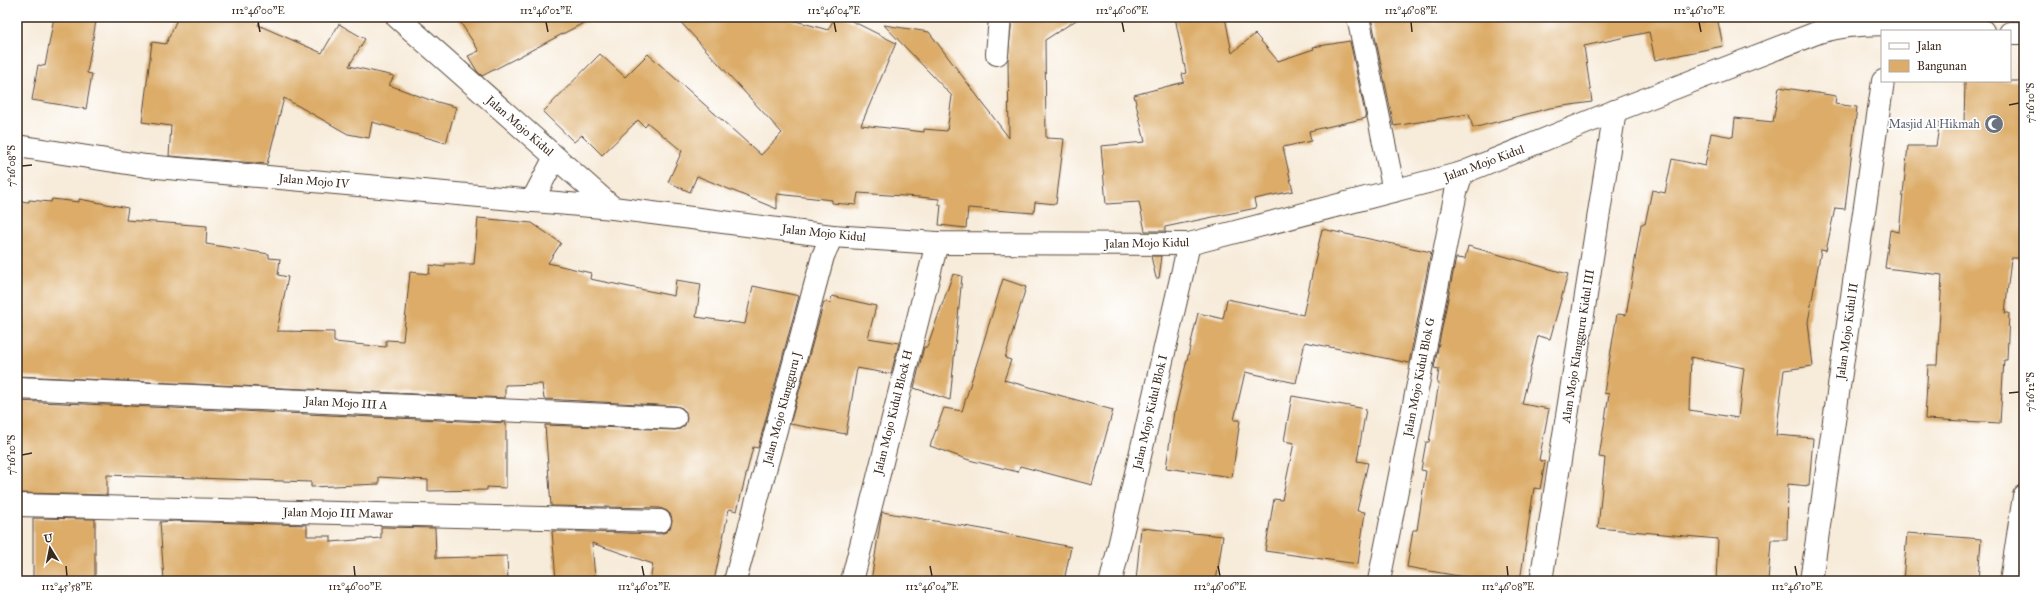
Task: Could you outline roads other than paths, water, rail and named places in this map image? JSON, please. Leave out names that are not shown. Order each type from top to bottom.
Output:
[{"type":"street","name":"Jalan Mojo Kidul","points":[[397,17],[613,208],[832,236],[937,243],[1189,244],[1462,173],[1615,111],[1819,32],[1837,27],[1860,25],[1890,28],[1952,30]]},
{"type":"street","points":[[997,54],[1000,17]]},
{"type":"street","points":[[1358,17],[1394,191]]},
{"type":"street","points":[[2011,33],[2024,33]]},
{"type":"street","name":"Jalan Mojo Kidul II","points":[[1811,581],[1883,82]]},
{"type":"street","name":"Alan Mojo Klangguru Kidul III","points":[[1542,581],[1615,111]]},
{"type":"street","name":"Jalan Mojo IV","points":[[17,146],[146,166],[613,208]]},
{"type":"street","points":[[532,201],[555,157]]},
{"type":"street","name":"Jalan Mojo Kidul Blok G","points":[[1379,581],[1456,192],[1462,173]]},
{"type":"street","name":"Jalan Mojo Klangguru J","points":[[735,581],[823,256],[832,236]]},
{"type":"street","name":"Jalan Mojo Kidul Block H","points":[[852,581],[937,243]]},
{"type":"street","name":"Jalan Mojo Kidul Blok I","points":[[1111,581],[1189,244]]},
{"type":"street","name":"Jalan Mojo III A","points":[[17,388],[675,418]]},
{"type":"street","points":[[2011,581],[2024,496]]},
{"type":"street","name":"Jalan Mojo III Mawar","points":[[17,505],[660,520]]},
{"type":"place","name":"Masjid Al Hikmah","points":[[1994,124]]}]
